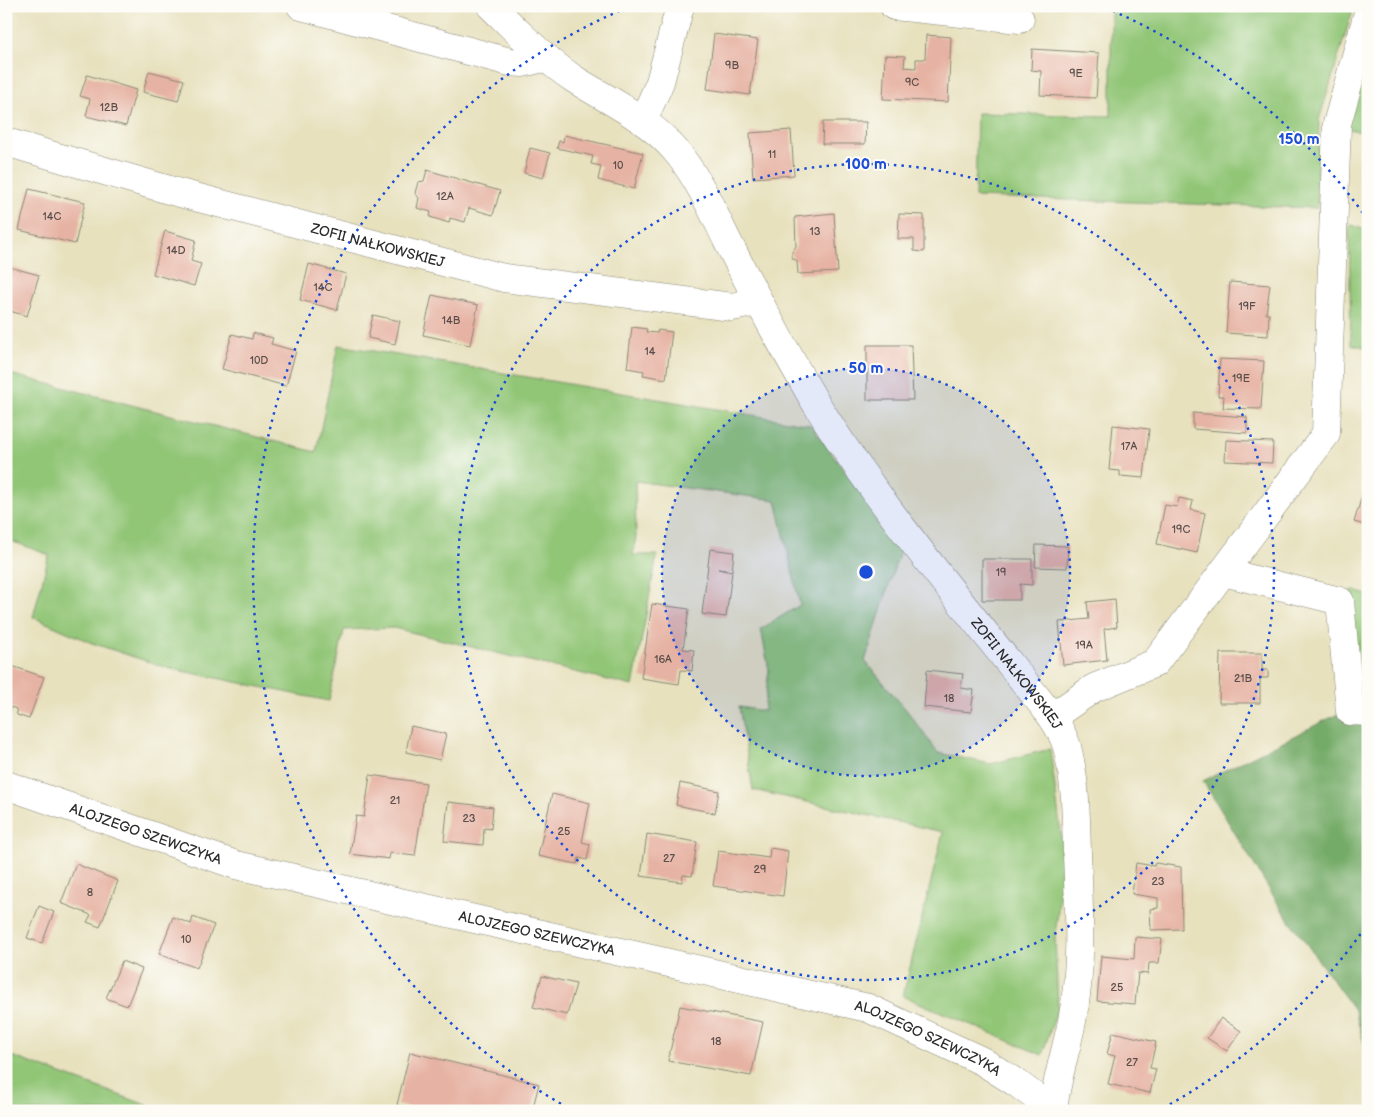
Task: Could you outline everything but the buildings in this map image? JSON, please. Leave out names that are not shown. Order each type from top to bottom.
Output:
[{"type":"street","points":[[301,6],[510,62],[523,63],[544,58]]},
{"type":"street","name":"ZOFII NAŁKOWSKIEJ","points":[[491,6],[544,58],[643,121],[676,151],[689,170],[758,302],[814,399],[854,462],[905,532],[1052,716],[1067,747],[1072,774],[1080,926],[1079,970],[1072,1021],[1056,1086],[1053,1110]]},
{"type":"street","points":[[643,121],[660,82],[680,6]]},
{"type":"street","points":[[894,6],[1020,19]]},
{"type":"street","points":[[1052,716],[1094,688],[1156,663],[1326,434],[1336,124],[1368,13]]},
{"type":"street","name":"ZOFII NAŁKOWSKIEJ","points":[[6,142],[176,192],[504,278],[732,307],[758,302]]},
{"type":"street","points":[[1223,572],[1340,601],[1350,711],[1368,712]]},
{"type":"street","name":"ALOJZEGO SZEWCZYKA","points":[[6,785],[236,865],[868,1008],[982,1061],[1018,1084],[1053,1110]]},
{"type":"green space","points":[[1111,6],[1354,6],[1319,120],[1317,208],[975,197],[977,113],[1111,116]]},
{"type":"green space","points":[[1368,52],[1368,134],[1346,128]]},
{"type":"green space","points":[[1349,224],[1368,231],[1368,348],[1351,344]]},
{"type":"green space","points":[[338,345],[811,425],[901,547],[865,661],[908,712],[938,753],[991,764],[1050,749],[1064,857],[1055,936],[1058,1007],[1042,1055],[903,996],[943,832],[753,790],[739,707],[764,711],[769,670],[761,629],[800,605],[776,500],[635,481],[636,537],[633,555],[657,555],[633,686],[394,628],[344,630],[329,701],[167,668],[92,643],[33,617],[49,555],[6,539],[6,373],[316,452]]},
{"type":"green space","points":[[1351,590],[1368,595],[1368,703],[1358,704]]},
{"type":"green space","points":[[1344,711],[1368,718],[1368,1058],[1355,1011],[1282,910],[1203,781]]},
{"type":"green space","points":[[6,1054],[163,1111],[6,1111]]}]
